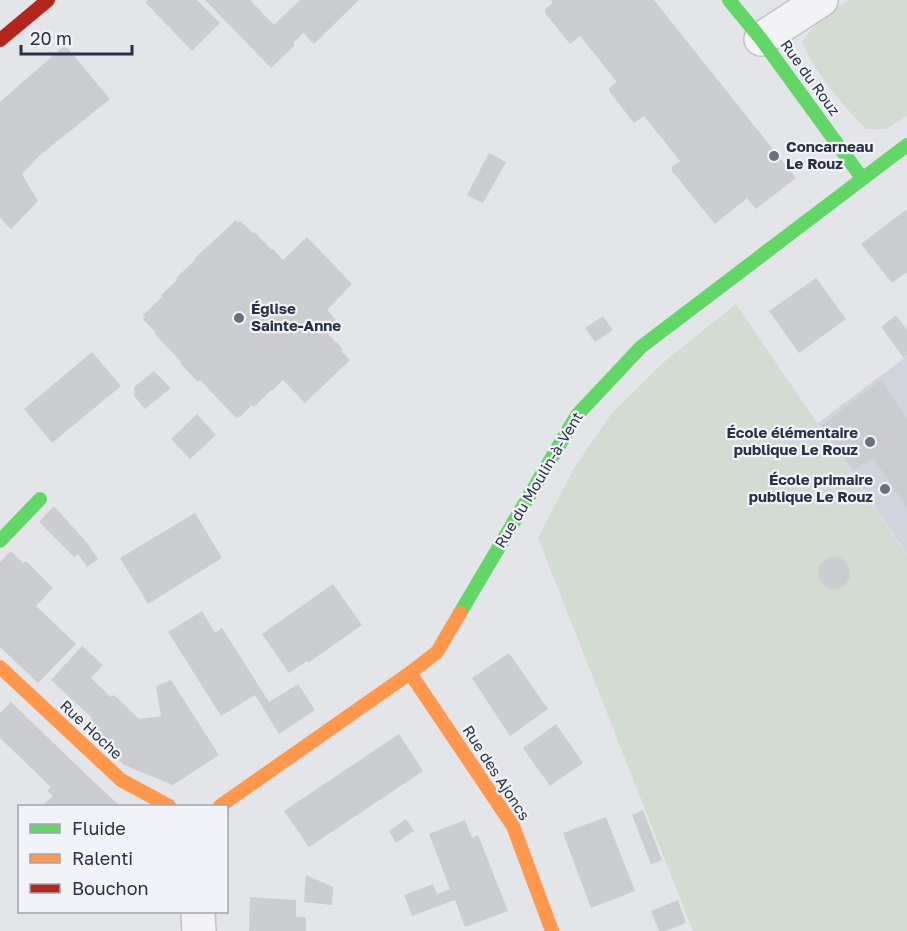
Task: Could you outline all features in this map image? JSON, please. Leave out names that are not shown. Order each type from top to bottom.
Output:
[{"type":"street","points":[[0,40],[48,0]]},
{"type":"street","name":"Rue du Rouz","points":[[729,0],[761,39],[862,178]]},
{"type":"street","points":[[761,39],[821,0]]},
{"type":"street","name":"Rue du Moulin-à-Vent","points":[[223,805],[410,674],[436,652],[577,415],[641,346],[907,145]]},
{"type":"street","points":[[0,541],[40,499]]},
{"type":"street","name":"Rue des Ajoncs","points":[[410,674],[513,826],[552,931]]},
{"type":"street","name":"Rue Hoche","points":[[4,679],[121,780],[165,805]]},
{"type":"street","points":[[198,913],[198,931]]},
{"type":"shaded area","points":[[849,0],[907,0],[907,116],[886,129],[866,129],[838,99],[822,77],[802,41],[822,17]]},
{"type":"shaded area","points":[[736,304],[907,555],[907,931],[693,931],[538,538],[574,468],[612,413],[664,362]]},
{"type":"shaded area","name":"École primaire publique Le Rouz","points":[[907,356],[907,554],[818,423]]},
{"type":"building","points":[[147,0],[197,0],[220,23],[192,51],[145,2]]},
{"type":"building","points":[[205,0],[250,0],[274,25],[300,0],[359,0],[314,44],[303,33],[293,43],[295,45],[271,68]]},
{"type":"building","points":[[551,0],[654,0],[796,178],[756,209],[747,198],[715,224],[672,171],[672,167],[680,161],[644,116],[634,123],[609,91],[609,88],[617,82],[580,36],[570,44],[545,13],[545,9],[553,3]]},
{"type":"building","points":[[65,45],[110,99],[39,156],[22,174],[38,201],[11,229],[0,218],[0,102]]},
{"type":"building","points":[[489,153],[506,162],[483,203],[467,195]]},
{"type":"building","points":[[907,209],[907,272],[892,283],[861,244]]},
{"type":"building","name":"Église Sainte-Anne","points":[[236,220],[254,232],[283,260],[307,237],[352,284],[327,310],[336,323],[327,333],[343,349],[341,351],[350,360],[305,403],[283,380],[239,418],[238,416],[236,418],[200,380],[198,382],[143,319],[145,317],[143,315],[163,296],[161,295],[177,280],[176,278]]},
{"type":"building","points":[[816,278],[846,319],[799,353],[769,311]]},
{"type":"building","points":[[896,315],[907,330],[907,355],[904,358],[881,327]]},
{"type":"building","points":[[603,316],[613,330],[595,342],[585,328]]},
{"type":"building","points":[[92,352],[121,386],[52,443],[24,409]]},
{"type":"building","points":[[154,371],[171,388],[145,409],[134,396],[134,387]]},
{"type":"building","name":"École primaire publique Le Rouz","points":[[881,380],[907,418],[907,508],[873,458],[854,470],[822,425]]},
{"type":"building","points":[[197,414],[216,435],[190,459],[171,439]]},
{"type":"building","points":[[54,506],[98,559],[87,567],[78,554],[74,557],[39,522]]},
{"type":"building","points":[[195,513],[222,558],[148,604],[120,558]]},
{"type":"building","points":[[11,551],[23,563],[26,561],[53,588],[36,606],[76,644],[38,683],[0,647],[0,562]]},
{"type":"building","points":[[834,557],[845,562],[850,573],[845,584],[834,589],[823,584],[818,573],[823,562]]},
{"type":"building","points":[[333,584],[362,625],[308,663],[307,661],[289,673],[262,634]]},
{"type":"building","points":[[202,611],[215,633],[222,628],[269,702],[298,684],[315,710],[279,734],[255,695],[221,716],[168,632]]},
{"type":"building","points":[[82,646],[103,665],[91,678],[111,697],[114,695],[139,719],[161,716],[156,686],[171,680],[219,755],[173,785],[124,765],[84,726],[92,718],[51,680]]},
{"type":"building","points":[[509,653],[548,709],[510,736],[472,678]]},
{"type":"building","points":[[11,702],[119,805],[43,805],[53,796],[47,791],[51,787],[0,738],[0,713]]},
{"type":"building","points":[[556,724],[583,763],[550,786],[523,748]]},
{"type":"building","points":[[399,734],[423,771],[309,847],[284,811]]},
{"type":"building","points":[[643,810],[662,860],[651,864],[632,815]]},
{"type":"building","points":[[606,817],[635,891],[591,908],[563,833]]},
{"type":"building","points":[[406,819],[414,831],[396,843],[389,831]]},
{"type":"building","points":[[465,820],[472,838],[478,835],[508,911],[465,927],[455,900],[412,916],[404,895],[433,884],[437,894],[450,889],[429,834]]},
{"type":"building","points":[[306,875],[333,887],[332,905],[304,902]]},
{"type":"building","points":[[250,897],[296,900],[296,917],[306,917],[306,931],[249,931]]},
{"type":"building","points":[[678,900],[686,923],[666,931],[659,931],[651,911]]},
{"type":"traffic: fast","points":[[729,0],[761,39],[862,178]]},
{"type":"traffic: fast","points":[[460,613],[577,415],[641,347],[907,145]]},
{"type":"traffic: fast","points":[[0,541],[40,499]]},
{"type":"traffic: slow","points":[[221,805],[437,652],[460,613]]},
{"type":"traffic: slow","points":[[0,667],[121,780],[167,805]]},
{"type":"traffic: slow","points":[[410,673],[513,826],[552,931]]},
{"type":"traffic: jam","points":[[0,40],[48,0]]},
{"type":"place","name":"Concarneau Le Rouz","points":[[774,156]]},
{"type":"place","name":"Église Sainte-Anne","points":[[239,318]]},
{"type":"place","name":"École élémentaire publique Le Rouz","points":[[870,442]]},
{"type":"place","name":"École primaire publique Le Rouz","points":[[885,489]]}]
